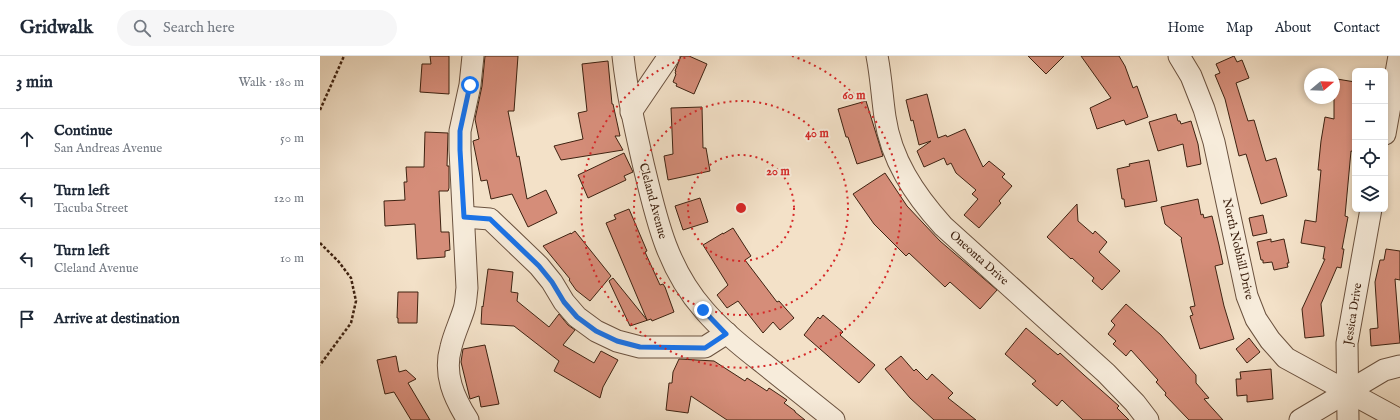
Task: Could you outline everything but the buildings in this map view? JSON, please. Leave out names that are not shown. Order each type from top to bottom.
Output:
[{"type":"street","points":[[468,420],[455,397],[451,385],[448,365],[450,348],[464,308],[467,288],[460,131],[470,85],[473,56]]},
{"type":"street","name":"Cleland Avenue","points":[[624,56],[626,83],[631,112],[658,227],[670,258],[686,287],[703,310],[726,334],[834,420]]},
{"type":"street","points":[[631,112],[669,56]]},
{"type":"street","name":"Oneonta Drive","points":[[877,56],[885,118],[893,148],[907,179],[924,205],[942,226],[1106,373],[1135,403],[1148,420]]},
{"type":"street","name":"North Nobhill Drive","points":[[1180,56],[1191,76],[1204,109],[1214,142],[1247,296],[1256,319],[1270,340],[1286,358],[1400,420]]},
{"type":"street","points":[[1388,117],[1399,56]]},
{"type":"street","name":"Jessica Drive","points":[[1348,420],[1347,343],[1370,212]]},
{"type":"street","points":[[464,217],[490,219],[539,266],[552,282],[564,302],[577,317],[596,331],[617,341],[640,347],[705,348],[726,334]]},
{"type":"street","points":[[1300,420],[1384,370],[1400,366]]},
{"type":"path","points":[[320,110],[344,56]]},
{"type":"path","points":[[320,243],[339,262],[352,278],[356,301],[351,323],[320,365]]},
{"type":"route","points":[[470,85],[460,131],[464,217],[490,219],[539,266],[552,282],[564,302],[577,317],[596,331],[617,341],[640,347],[705,348],[726,334],[703,310]]}]
